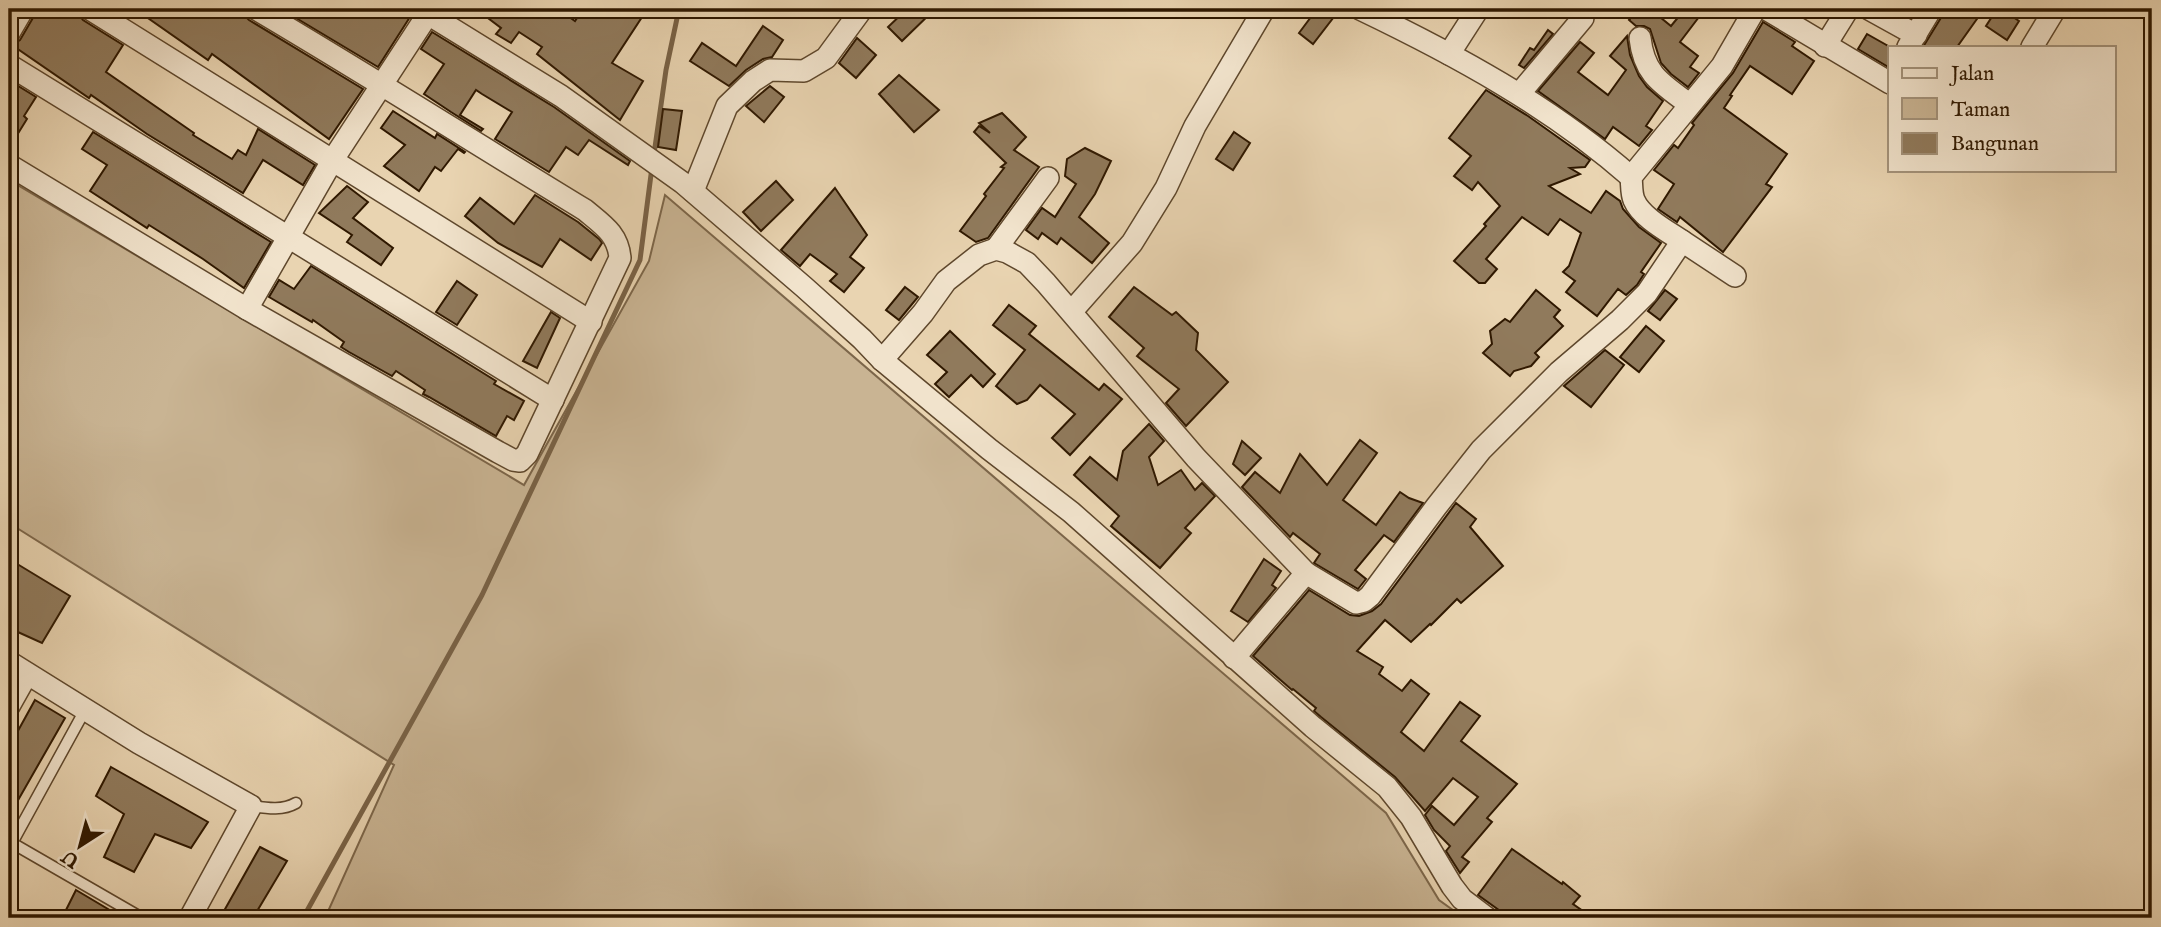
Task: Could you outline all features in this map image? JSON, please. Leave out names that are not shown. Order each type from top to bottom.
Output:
[{"type":"street","points":[[9,33],[23,9]]},
{"type":"street","points":[[90,9],[591,322]]},
{"type":"street","points":[[9,165],[247,309],[513,460],[520,461],[527,454],[620,258],[619,246],[612,234],[585,210],[256,9]]},
{"type":"street","points":[[688,187],[727,106],[753,81],[770,70],[804,71],[826,58],[862,9]]},
{"type":"street","points":[[1072,311],[1132,243],[1166,188],[1195,126],[1264,9]]},
{"type":"street","points":[[1360,9],[1520,93],[1596,146],[1631,177],[1635,203],[1659,225],[1735,276]]},
{"type":"street","points":[[1449,54],[1478,9]]},
{"type":"street","points":[[1825,46],[1848,9]]},
{"type":"street","points":[[1869,9],[1912,41],[1931,9]]},
{"type":"street","points":[[2033,46],[2055,9]]},
{"type":"street","points":[[247,309],[332,161],[382,87],[424,11],[561,96],[688,187],[843,321],[881,360],[1070,512],[1313,727],[1387,787],[1411,817],[1452,886],[1462,899],[1487,918]]},
{"type":"street","points":[[1631,177],[1722,66],[1753,11],[1888,80]]},
{"type":"street","points":[[1520,93],[1583,18]]},
{"type":"street","points":[[1640,38],[1647,69],[1659,82],[1689,104]]},
{"type":"street","points":[[9,65],[553,400]]},
{"type":"street","points":[[881,360],[923,313],[946,281],[979,255],[996,249],[1048,178]]},
{"type":"street","points":[[996,249],[1027,263],[1072,311],[1196,458],[1306,572],[1356,603],[1370,596],[1481,450],[1559,372],[1647,293],[1682,241]]},
{"type":"street","points":[[1234,657],[1306,572]]},
{"type":"street","points":[[9,706],[18,668],[251,806],[190,918]]},
{"type":"lane","points":[[85,710],[10,845],[142,918]]},
{"type":"lane","points":[[251,806],[278,808],[296,803]]},
{"type":"green space","points":[[9,180],[524,485],[649,261],[665,195],[1386,813],[1439,900],[1464,918],[325,918],[394,765],[9,523]]},
{"type":"building","points":[[36,9],[75,9],[83,20],[123,45],[106,72],[194,133],[193,135],[232,159],[238,150],[246,155],[258,129],[315,165],[303,185],[263,160],[243,193],[147,134],[91,95],[89,98],[12,45],[20,40]]},
{"type":"building","points":[[135,9],[243,9],[249,20],[363,89],[329,139],[212,54],[208,60]]},
{"type":"building","points":[[281,9],[400,9],[410,17],[378,67]]},
{"type":"building","points":[[476,9],[558,9],[575,21],[583,9],[636,9],[644,14],[612,63],[643,81],[620,120],[537,54],[542,47],[519,32],[511,43],[496,34],[501,28]]},
{"type":"building","points":[[907,9],[935,9],[902,41],[888,27]]},
{"type":"building","points":[[1317,9],[1340,9],[1313,44],[1299,33]]},
{"type":"building","points":[[1638,9],[1650,9],[1671,26],[1685,9],[1705,9],[1680,42],[1698,56],[1690,67],[1699,73],[1688,87],[1661,63],[1650,29],[1636,26],[1629,20]]},
{"type":"building","points":[[1944,9],[1984,9],[1958,46],[1924,46]]},
{"type":"building","points":[[1997,9],[2019,21],[2007,40],[1986,26]]},
{"type":"building","points":[[1763,22],[1795,42],[1792,46],[1814,61],[1792,94],[1750,66],[1730,95],[1732,96],[1724,108],[1787,154],[1766,184],[1772,187],[1723,252],[1680,217],[1677,222],[1658,209],[1674,184],[1654,170],[1674,145],[1678,148],[1694,125],[1692,123],[1733,73]]},
{"type":"building","points":[[763,26],[783,40],[772,57],[763,59],[746,70],[729,86],[690,61],[702,43],[736,66]]},
{"type":"building","points":[[1548,30],[1553,34],[1524,68],[1519,65],[1530,48],[1534,50]]},
{"type":"building","points":[[432,32],[554,107],[630,161],[628,165],[589,140],[578,155],[566,147],[549,172],[495,139],[512,112],[476,90],[460,115],[483,129],[481,131],[424,94],[444,64],[421,49]]},
{"type":"building","points":[[1867,34],[1888,46],[1888,67],[1858,49]]},
{"type":"building","points":[[1627,36],[1630,55],[1639,76],[1663,101],[1646,126],[1652,130],[1639,146],[1613,127],[1605,139],[1538,91],[1580,42],[1594,53],[1578,72],[1608,95],[1626,70],[1610,56]]},
{"type":"building","points":[[857,38],[876,55],[856,78],[839,63]]},
{"type":"building","points":[[899,75],[939,110],[914,132],[879,94]]},
{"type":"building","points":[[15,84],[36,97],[24,116],[27,119],[9,148],[9,93]]},
{"type":"building","points":[[770,86],[784,97],[764,122],[746,106]]},
{"type":"building","points":[[1486,90],[1590,160],[1585,167],[1570,168],[1580,174],[1549,186],[1591,213],[1606,191],[1620,201],[1623,209],[1639,227],[1661,243],[1641,272],[1644,274],[1637,285],[1626,295],[1618,289],[1597,316],[1566,292],[1575,281],[1563,272],[1569,266],[1581,233],[1560,219],[1548,235],[1522,217],[1486,259],[1497,269],[1485,283],[1479,283],[1454,261],[1500,206],[1478,182],[1472,190],[1454,176],[1471,156],[1449,138]]},
{"type":"building","points":[[663,109],[682,111],[676,150],[658,147]]},
{"type":"building","points":[[393,111],[435,138],[437,134],[465,152],[458,149],[441,171],[435,167],[419,191],[384,166],[405,145],[381,128]]},
{"type":"building","points":[[1002,113],[1026,137],[1014,150],[1039,167],[988,238],[976,242],[960,231],[1006,163],[974,132],[979,126],[990,133],[979,123]]},
{"type":"building","points":[[93,132],[271,242],[244,288],[203,259],[149,225],[147,228],[90,191],[107,165],[82,149]]},
{"type":"building","points":[[1234,132],[1250,143],[1233,170],[1216,159]]},
{"type":"building","points":[[1085,148],[1111,161],[1095,194],[1079,217],[1109,243],[1092,263],[1061,238],[1057,244],[1042,233],[1038,239],[1026,230],[1042,208],[1055,217],[1076,184],[1065,176],[1067,159]]},
{"type":"building","points":[[776,181],[793,200],[761,231],[743,212]]},
{"type":"building","points":[[347,186],[368,202],[353,218],[393,248],[381,265],[347,242],[352,235],[319,213]]},
{"type":"building","points":[[835,188],[867,235],[850,257],[864,268],[844,292],[830,281],[837,274],[810,254],[800,266],[781,250]]},
{"type":"building","points":[[535,195],[578,222],[599,239],[602,243],[591,260],[560,239],[542,267],[498,243],[465,216],[480,198],[514,224]]},
{"type":"building","points":[[311,266],[524,401],[514,420],[507,416],[496,436],[423,394],[425,390],[396,371],[392,376],[349,352],[341,347],[344,342],[313,320],[312,322],[269,297],[279,280],[294,289]]},
{"type":"building","points":[[457,281],[477,295],[457,325],[436,312]]},
{"type":"building","points":[[905,287],[918,297],[899,320],[886,310]]},
{"type":"building","points":[[1134,287],[1172,315],[1176,312],[1198,333],[1196,350],[1228,382],[1186,426],[1166,403],[1179,389],[1137,356],[1144,348],[1109,317]]},
{"type":"building","points":[[1536,290],[1560,310],[1554,317],[1563,326],[1535,353],[1539,357],[1531,366],[1514,371],[1510,376],[1483,353],[1492,344],[1490,331],[1505,319],[1510,322]]},
{"type":"building","points":[[1665,290],[1677,299],[1660,320],[1648,311]]},
{"type":"building","points":[[1009,305],[1036,326],[1029,334],[1099,390],[1104,384],[1122,399],[1070,455],[1052,438],[1075,414],[1040,385],[1027,400],[1017,404],[996,386],[1025,350],[993,325]]},
{"type":"building","points":[[551,312],[560,318],[537,368],[523,361]]},
{"type":"building","points":[[1646,326],[1664,341],[1639,372],[1620,357]]},
{"type":"building","points":[[950,331],[995,374],[983,387],[971,375],[949,397],[935,384],[947,372],[927,355]]},
{"type":"building","points":[[1605,350],[1624,365],[1591,407],[1564,386]]},
{"type":"building","points":[[1149,424],[1164,441],[1149,457],[1158,485],[1181,470],[1195,490],[1202,483],[1215,496],[1185,528],[1191,533],[1160,568],[1111,526],[1119,516],[1074,475],[1090,457],[1117,480],[1123,451]]},
{"type":"building","points":[[1360,440],[1377,453],[1343,500],[1376,525],[1400,492],[1423,503],[1394,542],[1384,535],[1355,570],[1366,579],[1358,589],[1314,563],[1320,554],[1293,533],[1290,537],[1242,487],[1255,472],[1280,493],[1300,454],[1327,485]]},
{"type":"building","points":[[1242,441],[1261,458],[1245,475],[1233,464]]},
{"type":"building","points":[[1456,503],[1476,519],[1470,527],[1503,566],[1461,603],[1457,599],[1411,642],[1385,620],[1357,651],[1383,667],[1379,674],[1402,691],[1411,680],[1429,694],[1401,732],[1424,751],[1460,702],[1480,716],[1461,741],[1517,784],[1487,818],[1492,822],[1462,857],[1469,862],[1460,873],[1446,851],[1450,846],[1434,830],[1425,815],[1432,806],[1454,825],[1478,797],[1453,778],[1425,811],[1395,777],[1321,717],[1314,711],[1316,708],[1253,656],[1309,590],[1350,615],[1359,616],[1372,611],[1381,604]]},
{"type":"building","points":[[9,559],[70,596],[42,643],[9,628]]},
{"type":"building","points":[[1264,559],[1281,571],[1272,585],[1276,588],[1248,622],[1231,611]]},
{"type":"building","points":[[35,700],[65,718],[9,816],[9,747]]},
{"type":"building","points":[[111,767],[208,822],[191,848],[155,834],[134,872],[104,857],[124,814],[96,796]]},
{"type":"building","points":[[260,847],[287,861],[253,918],[220,918]]},
{"type":"building","points":[[1512,849],[1580,896],[1573,904],[1593,918],[1510,918],[1478,895]]},
{"type":"building","points":[[76,890],[123,918],[62,918]]},
{"type":"waterway","points":[[654,154],[666,70],[679,9]]},
{"type":"waterway","points":[[303,918],[482,595],[640,260],[652,167]]}]
